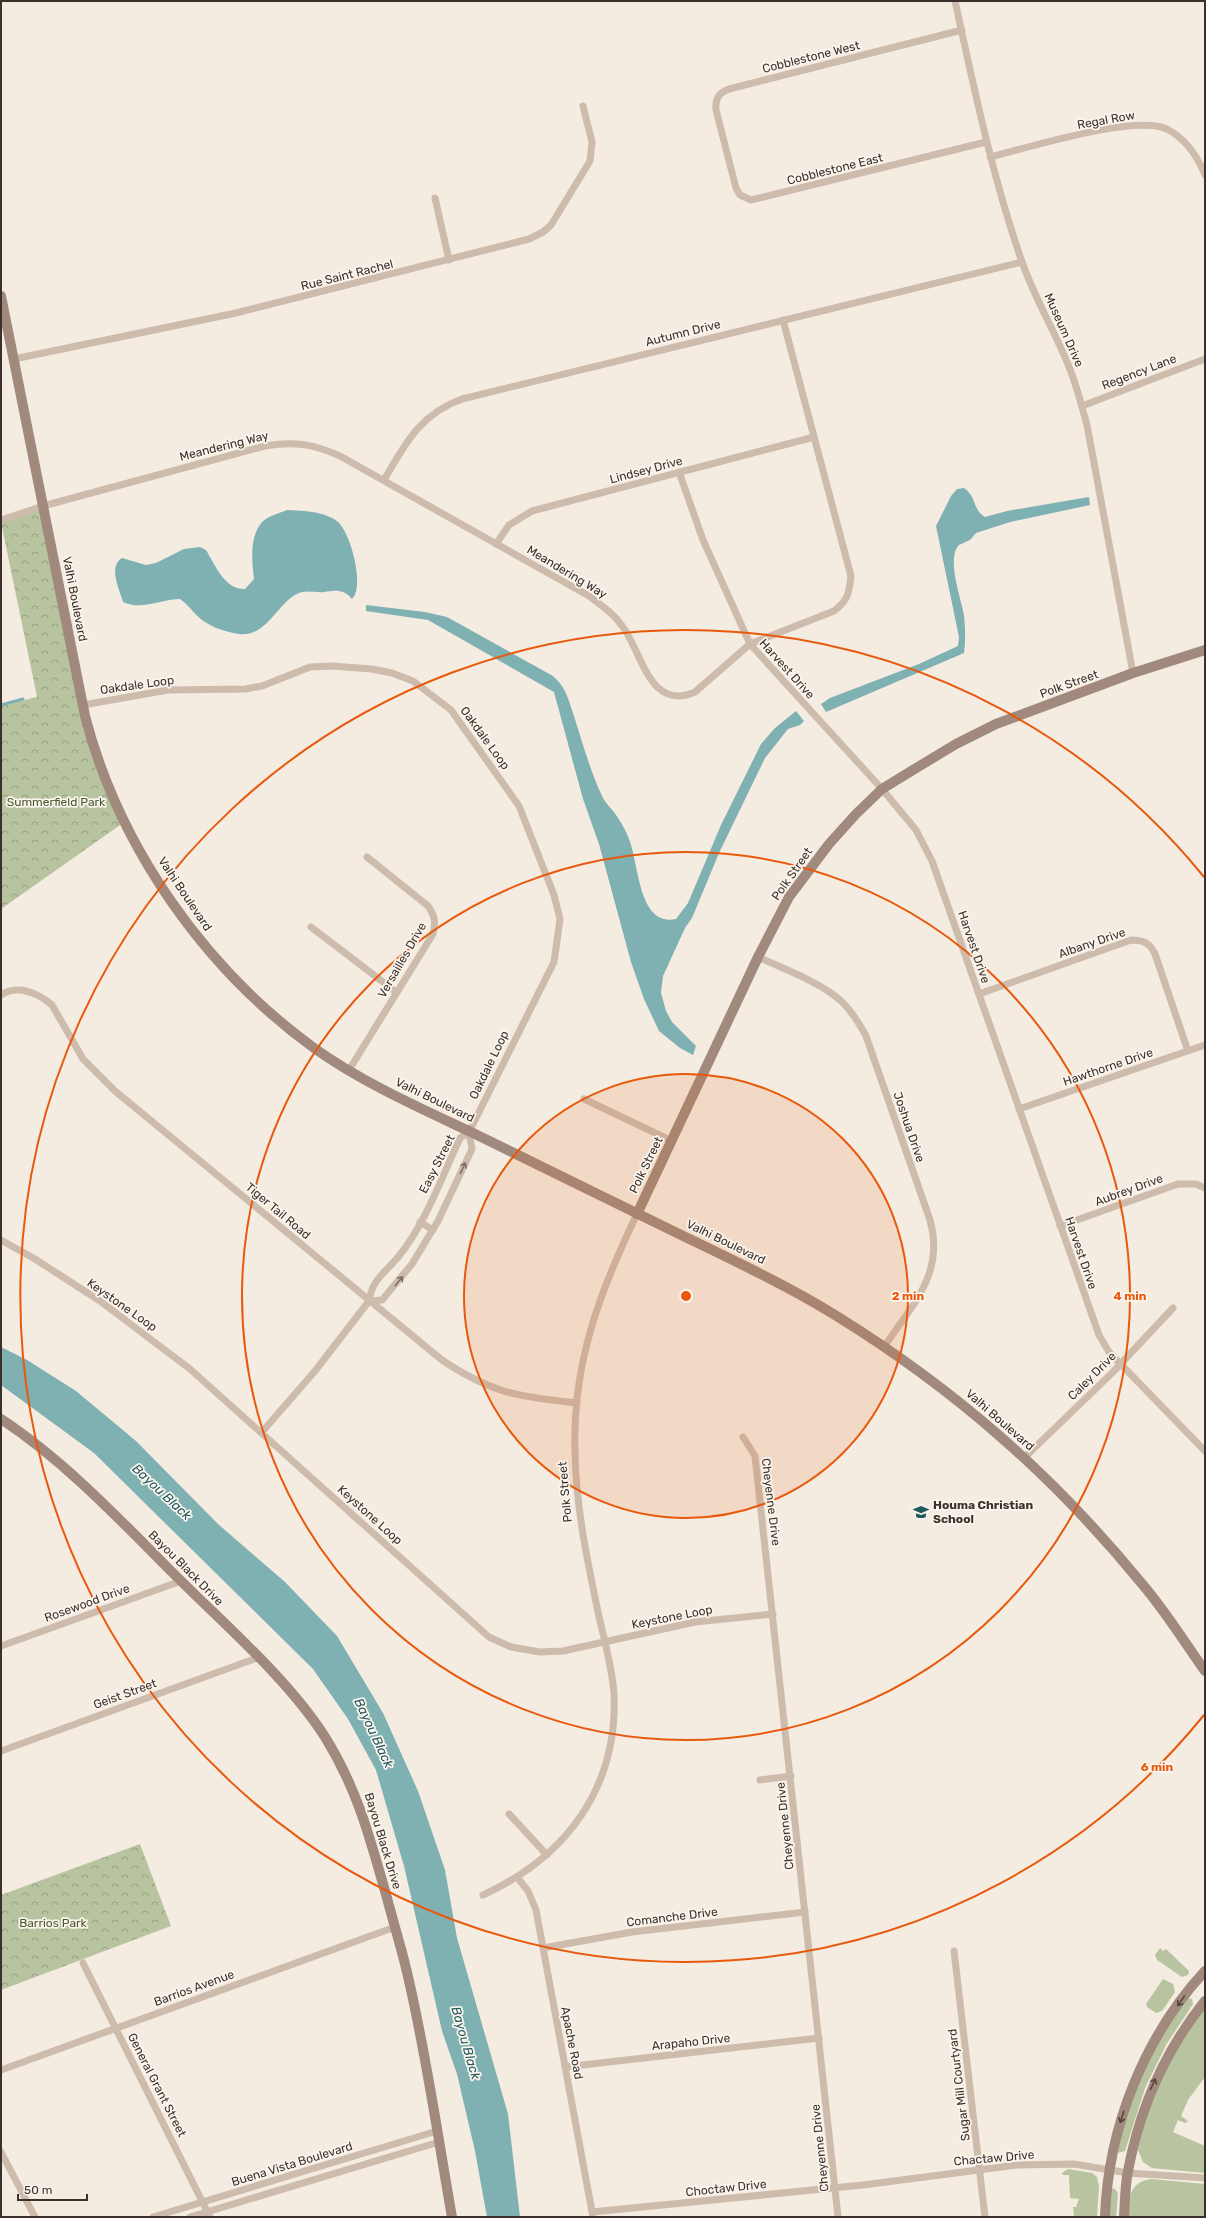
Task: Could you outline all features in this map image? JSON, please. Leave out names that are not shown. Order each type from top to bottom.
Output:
[{"type":"street","name":"Museum Drive","points":[[955,1],[986,142],[1022,262],[1068,363],[1082,406],[1133,673]]},
{"type":"street","name":"Cobblestone West","points":[[725,146],[716,110],[716,102],[722,92],[962,30]]},
{"type":"street","name":"Rue Saint Rachel","points":[[14,359],[236,313],[529,239],[543,232],[551,225],[590,161],[592,142],[583,106]]},
{"type":"street","name":"Regal Row","points":[[990,157],[1105,129],[1150,125],[1166,129],[1182,139],[1194,152],[1205,175]]},
{"type":"street","name":"Cobblestone East","points":[[725,146],[738,192],[746,199],[751,200],[986,142]]},
{"type":"street","points":[[435,198],[449,260]]},
{"type":"street","name":"Autumn Drive","points":[[384,480],[410,435],[423,422],[449,404],[1022,262]]},
{"type":"street","name":"Valhi Boulevard","points":[[1,296],[83,705],[103,774],[125,822],[156,878],[190,929],[221,966],[268,1011],[315,1049],[349,1070],[409,1103],[768,1277],[834,1315],[929,1377],[978,1416],[1062,1493],[1142,1583],[1205,1672]]},
{"type":"street","name":"Meandering Way","points":[[1,520],[43,506],[265,446],[280,443],[309,444],[327,450],[384,480],[589,596],[617,618],[631,638],[650,679],[662,692],[669,695],[679,696],[695,692],[750,644],[834,611],[844,603],[850,592],[851,576],[783,320]]},
{"type":"street","name":"Regency Lane","points":[[1082,406],[1205,359]]},
{"type":"street","name":"Lindsey Drive","points":[[496,544],[509,525],[532,511],[814,437]]},
{"type":"street","name":"Harvest Drive","points":[[679,472],[703,540],[750,644],[882,789],[916,830],[927,849],[1099,1335],[1109,1352],[1205,1451]]},
{"type":"street","name":"Polk Street","points":[[483,1894],[517,1877],[547,1855],[559,1844],[583,1815],[609,1755],[613,1729],[614,1694],[611,1668],[584,1544],[577,1497],[574,1450],[577,1403],[584,1357],[593,1318],[611,1267],[758,958],[789,897],[810,868],[856,814],[882,789],[956,744],[1003,721],[1082,694],[1133,673],[1205,650]]},
{"type":"street","name":"Oakdale Loop","points":[[83,705],[168,690],[245,689],[262,686],[310,667],[331,666],[372,669],[392,673],[413,681],[451,710],[519,806],[554,895],[560,919],[554,962],[469,1132]]},
{"type":"street","name":"Versailles Drive","points":[[349,1070],[432,934],[436,924],[434,914],[428,906],[367,857]]},
{"type":"street","points":[[311,926],[396,992]]},
{"type":"street","name":"Albany Drive","points":[[979,994],[1131,940],[1139,940],[1150,945],[1155,954],[1188,1051]]},
{"type":"street","name":"Joshua Drive","points":[[758,958],[823,988],[840,1000],[856,1017],[866,1036],[930,1220],[934,1251],[931,1271],[924,1289],[884,1347]]},
{"type":"street","name":"Tiger Tail Road","points":[[1,995],[15,990],[24,990],[34,993],[46,1000],[52,1005],[73,1044],[92,1070],[115,1091],[442,1360],[467,1377],[498,1391],[518,1396],[577,1403]]},
{"type":"street","name":"Hawthorne Drive","points":[[1019,1109],[1205,1045]]},
{"type":"street","points":[[584,1100],[672,1141]]},
{"type":"street","name":"Easy Street","points":[[262,1432],[315,1371],[369,1301],[371,1287],[400,1255],[420,1222],[460,1138],[469,1132],[472,1149],[433,1230],[412,1264],[388,1294],[382,1300],[369,1301]]},
{"type":"street","name":"Aubrey Drive","points":[[1060,1226],[1178,1184],[1196,1184],[1205,1188]]},
{"type":"street","points":[[420,1222],[433,1230]]},
{"type":"street","name":"Keystone Loop","points":[[1,1240],[35,1259],[100,1301],[154,1340],[190,1369],[489,1637],[511,1647],[540,1652],[563,1651],[695,1622],[773,1614]]},
{"type":"street","name":"Caley Drive","points":[[1024,1458],[1121,1363],[1174,1308]]},
{"type":"street","name":"Bayou Black Drive","points":[[1,1419],[37,1446],[81,1483],[181,1581],[300,1702],[325,1738],[354,1790],[366,1824],[409,1979],[452,2217]]},
{"type":"street","name":"Cheyenne Drive","points":[[742,1437],[755,1456],[838,2217]]},
{"type":"street","name":"Rosewood Drive","points":[[1,1646],[181,1581]]},
{"type":"street","name":"Geist Street","points":[[1,1751],[257,1658]]},
{"type":"street","points":[[760,1780],[791,1776]]},
{"type":"street","points":[[509,1814],[547,1855]]},
{"type":"street","name":"Apache Road","points":[[517,1877],[533,1900],[593,2215]]},
{"type":"street","name":"Comanche Drive","points":[[543,1948],[632,1932],[805,1912]]},
{"type":"street","name":"Barrios Avenue","points":[[1,2070],[394,1927]]},
{"type":"street","name":"Sugar Mill Courtyard","points":[[954,1950],[985,2217]]},
{"type":"street","name":"General Grant Street","points":[[84,1963],[209,2214]]},
{"type":"street","points":[[1105,2217],[1118,2129],[1128,2100],[1144,2062],[1182,1999],[1205,1971]]},
{"type":"street","points":[[1124,2217],[1128,2172],[1152,2086],[1184,2027],[1205,2001]]},
{"type":"street","name":"Arapaho Drive","points":[[565,2067],[819,2038]]},
{"type":"street","name":"Buena Vista Boulevard","points":[[153,2217],[437,2131]]},
{"type":"street","name":"Buena Vista Boulevard","points":[[190,2217],[209,2214],[439,2142]]},
{"type":"street","points":[[1,2152],[35,2217]]},
{"type":"street","name":"Chactaw Drive","points":[[863,2185],[1017,2165],[1074,2164],[1128,2172],[1205,2178]]},
{"type":"street","name":"Choctaw Drive","points":[[593,2215],[863,2185]]},
{"type":"green space","name":"Summerfield Park","points":[[41,506],[79,686],[123,823],[1,909],[1,706],[37,697],[1,522]]},
{"type":"green space","name":"Barrios Park","points":[[140,1844],[171,1926],[1,1990],[1,1895]]},
{"type":"green space","points":[[1160,1948],[1163,1951],[1166,1949],[1189,1971],[1188,1975],[1182,1977],[1157,1960],[1155,1955]]},
{"type":"green space","points":[[1163,1979],[1173,1984],[1175,1992],[1162,2011],[1156,2013],[1147,2007],[1146,2004]]},
{"type":"green space","points":[[1187,1998],[1192,1999],[1193,2004],[1166,2045],[1145,2088],[1125,2151],[1118,2153],[1125,2115],[1155,2046]]},
{"type":"green space","points":[[1205,2006],[1205,2077],[1188,2100],[1181,2116],[1188,2121],[1185,2123],[1178,2120],[1173,2132],[1205,2146],[1205,2173],[1152,2168],[1143,2162],[1138,2150],[1145,2119],[1167,2065]]},
{"type":"green space","points":[[1068,2169],[1092,2173],[1097,2177],[1099,2186],[1097,2217],[1074,2217],[1073,2207],[1076,2207],[1079,2199],[1070,2198],[1069,2175],[1063,2175],[1062,2173]]},
{"type":"green space","points":[[1151,2179],[1205,2184],[1205,2217],[1128,2217],[1128,2204],[1131,2192],[1138,2184]]},
{"type":"green space","points":[[1114,2188],[1118,2193],[1116,2217],[1108,2217],[1111,2190]]},
{"type":"water","points":[[964,488],[971,495],[978,510],[985,517],[1007,511],[1089,497],[1090,505],[1010,522],[976,533],[970,540],[959,545],[955,551],[954,568],[964,615],[964,653],[826,712],[821,704],[830,698],[919,664],[958,646],[959,637],[936,526],[951,496],[957,489]]},
{"type":"water","points":[[287,510],[314,512],[327,516],[333,518],[343,528],[352,548],[357,572],[356,592],[352,599],[346,593],[340,591],[298,593],[288,600],[264,626],[248,634],[229,632],[206,623],[180,599],[144,605],[123,602],[115,572],[118,562],[122,558],[146,565],[156,563],[184,549],[200,547],[206,550],[221,576],[226,581],[238,588],[245,589],[254,579],[252,549],[258,528],[267,518]]},
{"type":"water","points":[[366,605],[425,612],[447,617],[556,679],[562,686],[568,698],[589,764],[603,798],[618,818],[628,836],[638,877],[647,904],[654,913],[663,919],[676,919],[688,903],[721,825],[761,744],[775,728],[796,711],[804,721],[800,725],[788,729],[765,758],[719,853],[692,918],[685,928],[663,976],[661,993],[666,1011],[672,1022],[696,1046],[693,1055],[680,1048],[659,1031],[644,999],[631,962],[599,844],[583,799],[554,692],[428,620],[366,611]]},
{"type":"water","name":"Bayou Black","points":[[1,1347],[27,1360],[76,1391],[136,1441],[218,1524],[285,1582],[337,1636],[383,1713],[418,1791],[445,1870],[457,1938],[508,2114],[520,2217],[487,2217],[475,2151],[457,2074],[442,2031],[404,1866],[376,1770],[348,1719],[313,1669],[94,1453],[1,1385]]},
{"type":"waterway","points":[[1,705],[23,699]]},
{"type":"place","name":"Houma Christian School","points":[[921,1512]]}]
